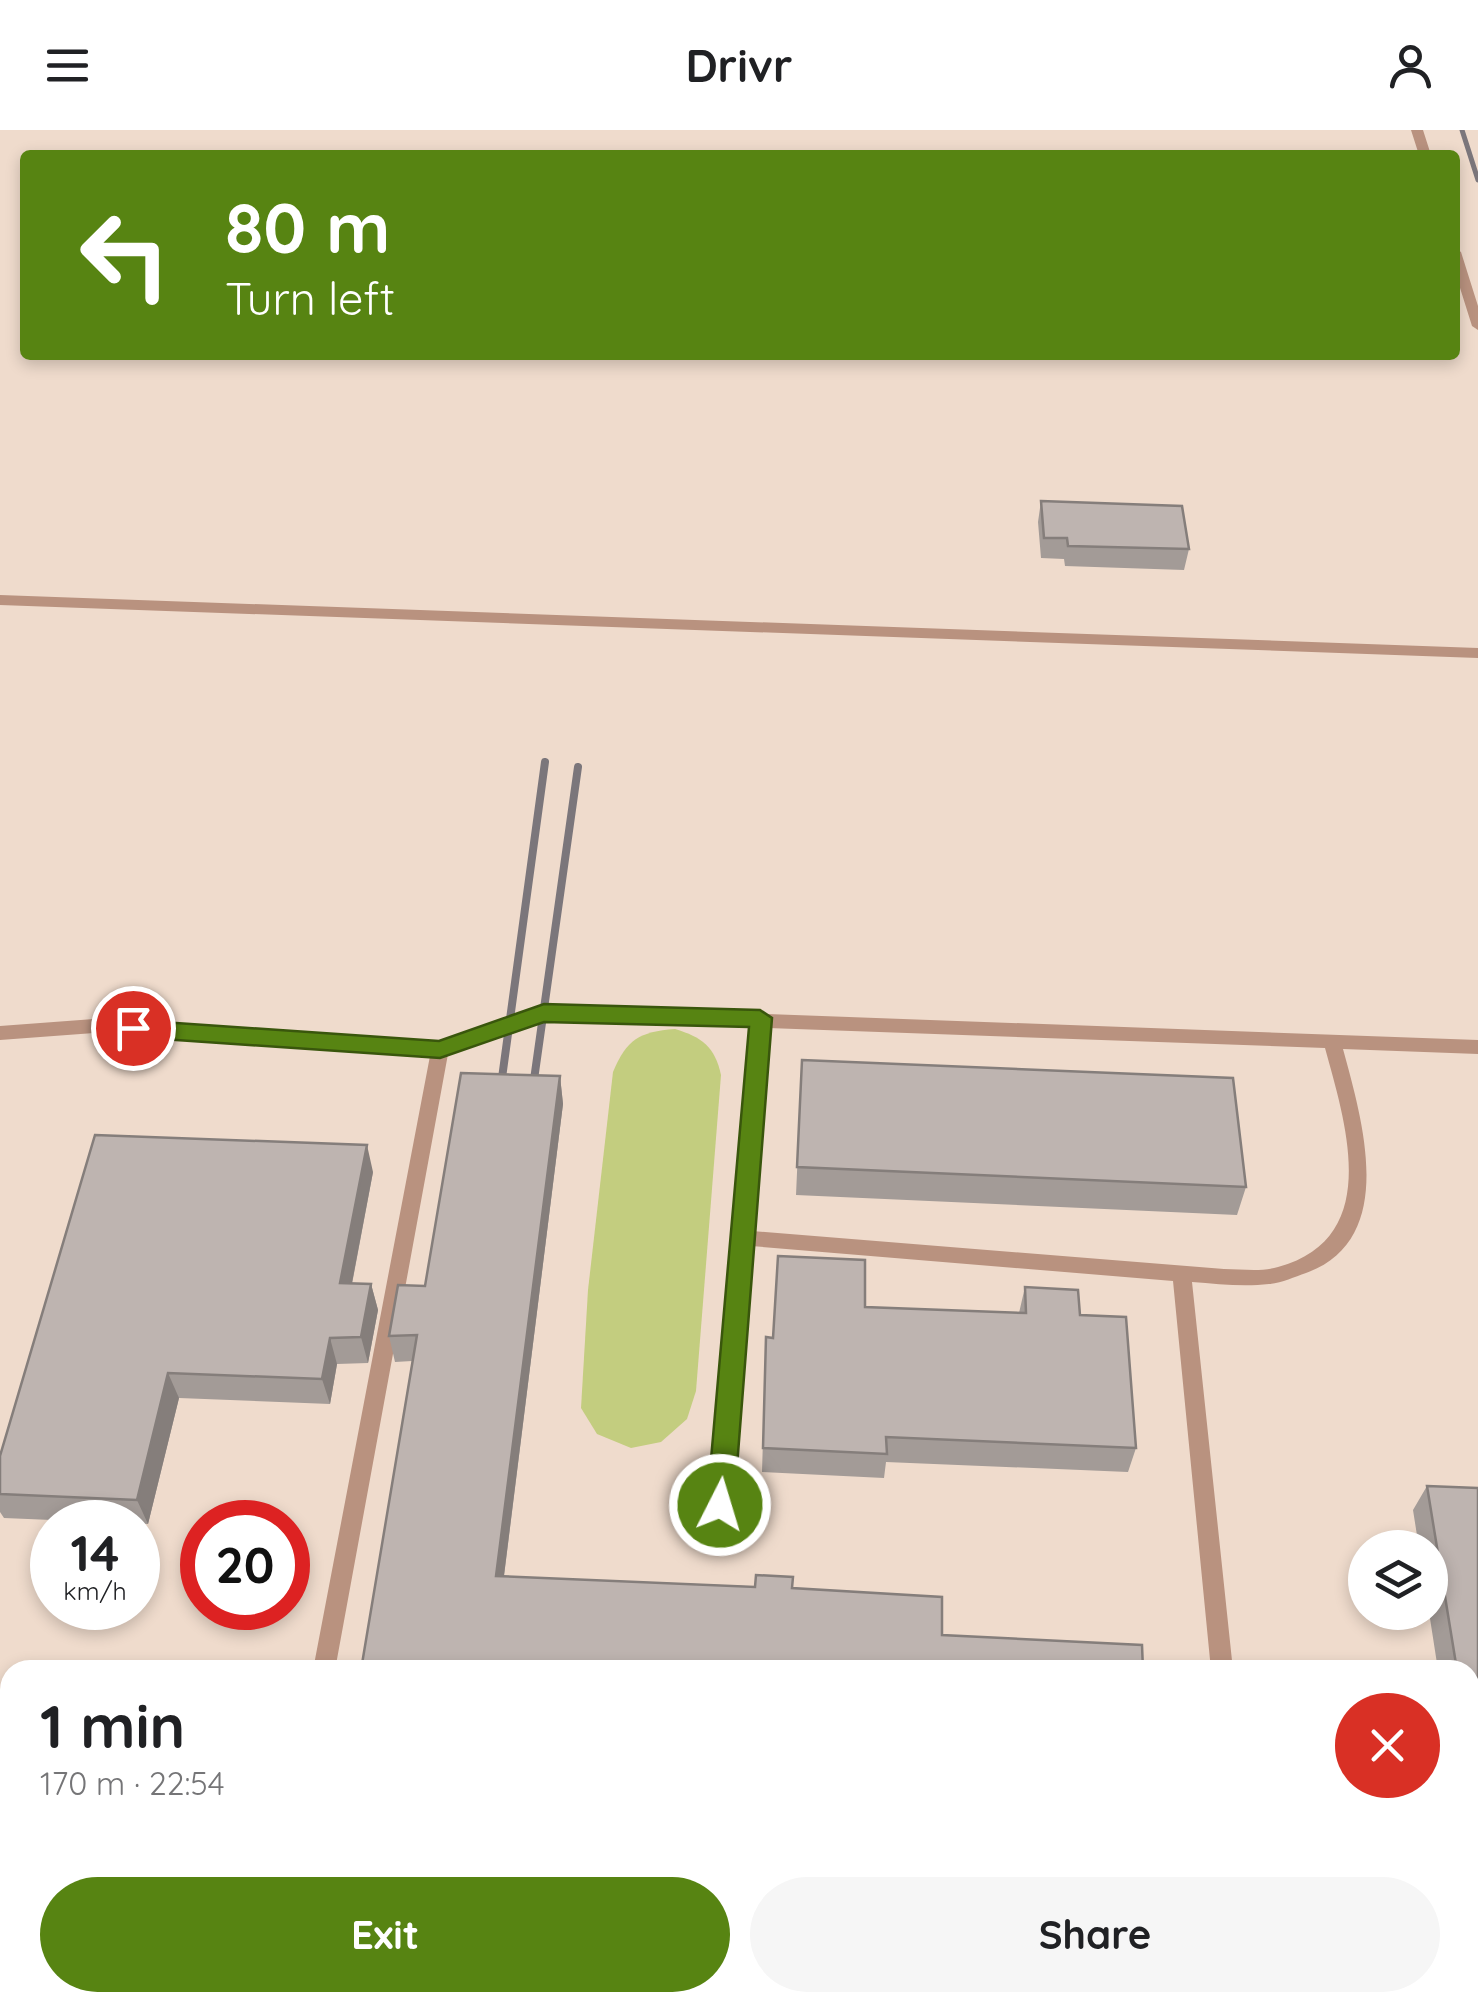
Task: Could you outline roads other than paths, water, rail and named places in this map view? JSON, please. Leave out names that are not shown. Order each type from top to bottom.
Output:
[{"type":"lane","points":[[1460,268],[1478,326]]},
{"type":"lane","points":[[0,600],[1478,653]]},
{"type":"lane","points":[[0,1033],[94,1026],[440,1050],[544,1013],[1478,1047]]},
{"type":"lane","points":[[720,1505],[760,1018]]},
{"type":"lane","points":[[743,1238],[1182,1273],[1279,1276],[1327,1255],[1350,1221],[1362,1174],[1354,1124],[1332,1041]]},
{"type":"lane","points":[[326,1660],[440,1050]]},
{"type":"lane","points":[[1182,1273],[1221,1660]]},
{"type":"railway","points":[[1462,130],[1478,180]]},
{"type":"railway","points":[[499,1100],[545,762]]},
{"type":"railway","points":[[531,1101],[578,767]]}]
